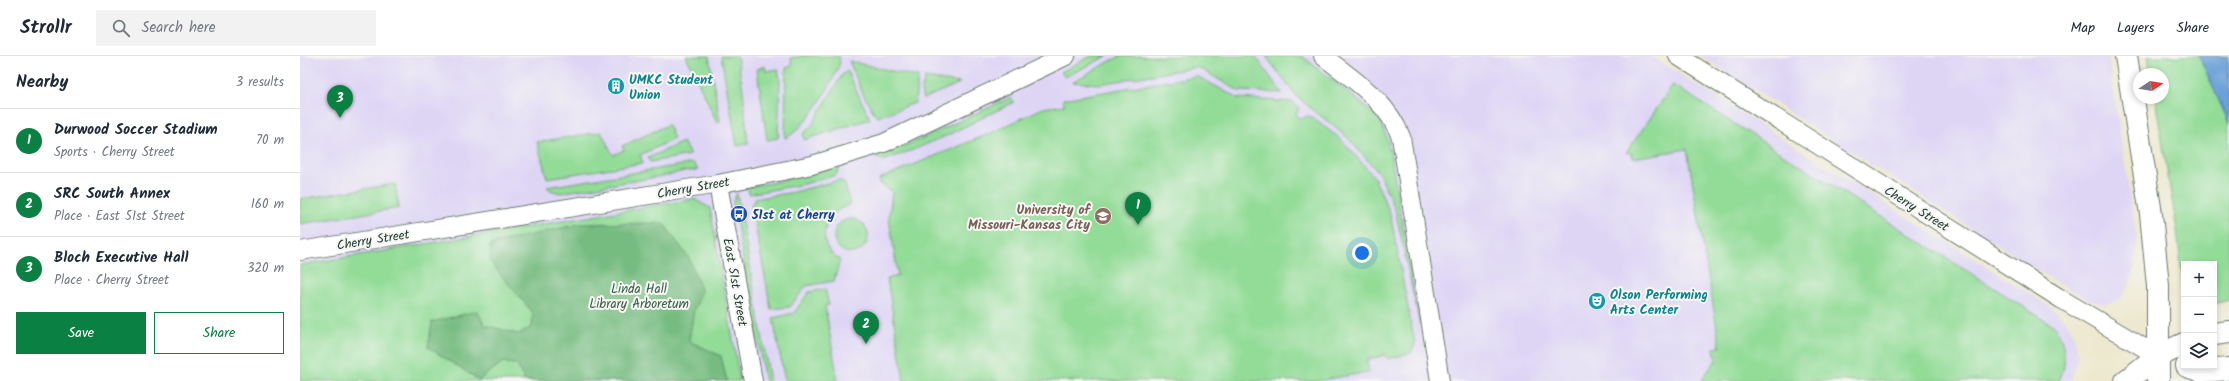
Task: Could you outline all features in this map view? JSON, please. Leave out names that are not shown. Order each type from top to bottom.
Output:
[{"type":"main road","points":[[2126,56],[2151,214],[2158,286],[2158,381]]},
{"type":"main road","points":[[2217,334],[2229,332]]},
{"type":"main road","points":[[2126,381],[2158,356],[2181,345]]},
{"type":"main road","points":[[2158,356],[2181,364]]},
{"type":"main road","points":[[2196,369],[2202,371],[2229,369]]},
{"type":"street","name":"Cherry Street","points":[[300,251],[718,184],[812,165],[884,143],[1066,56]]},
{"type":"street","points":[[1323,56],[1386,108],[1395,122],[1401,137],[1440,381]]},
{"type":"street","name":"Cherry Street","points":[[1678,56],[2061,299],[2158,356]]},
{"type":"street","name":"East 51st Street","points":[[718,184],[753,381]]},
{"type":"shaded area","name":"University of Missouri-Kansas City","points":[[300,56],[1651,56],[2047,305],[2060,315],[2070,327],[2076,343],[2078,357],[2071,381],[300,381]]},
{"type":"shaded area","points":[[1701,56],[2108,56],[2137,241],[2135,266],[2129,287],[2120,299],[2106,304],[2091,301],[2059,284]]},
{"type":"green space","points":[[686,56],[709,56],[720,121],[717,122]]},
{"type":"green space","points":[[721,56],[737,56],[743,90],[748,144],[737,146]]},
{"type":"green space","points":[[801,56],[839,56],[840,63],[825,94],[810,116],[801,126],[785,138],[786,68],[792,66],[791,58]]},
{"type":"green space","points":[[1091,56],[1107,56],[1065,77],[1061,72]]},
{"type":"green space","points":[[1120,56],[1255,56],[1282,93],[1239,91],[1197,67],[1100,84],[1072,82]]},
{"type":"green space","points":[[1266,56],[1302,56],[1365,106],[1380,121],[1386,135],[1390,151],[1420,325],[1395,209],[1379,173],[1348,138],[1295,95]]},
{"type":"green space","points":[[2148,56],[2199,56],[2229,123],[2229,300],[2217,303],[2217,261],[2181,261],[2181,267],[2177,230],[2156,104],[2169,104],[2169,68],[2150,68]]},
{"type":"green space","points":[[849,61],[918,77],[915,103],[878,117],[876,116],[863,94]]},
{"type":"green space","points":[[765,66],[766,71],[778,69],[780,80],[778,138],[767,140],[757,69]]},
{"type":"green space","points":[[847,71],[870,119],[804,140],[803,134],[812,125],[842,75]]},
{"type":"green space","points":[[1197,76],[1237,98],[1293,102],[1299,108],[1296,115],[1302,119],[1307,116],[1311,117],[1341,139],[1374,177],[1390,213],[1415,344],[1411,353],[1388,359],[1385,355],[1367,360],[1369,372],[1317,381],[904,381],[887,279],[898,276],[889,218],[892,192],[881,184],[879,179],[991,133],[1043,108],[1064,105],[1063,99]]},
{"type":"green space","points":[[925,78],[960,83],[923,99],[921,91]]},
{"type":"green space","points":[[1673,85],[2054,326],[2063,346],[2065,360],[2059,381],[1701,381],[1716,360],[1714,348],[1720,347],[1687,149],[1633,158],[1631,152],[1626,153]]},
{"type":"green space","points":[[1011,97],[1014,102],[946,136],[885,160],[872,157],[919,140]]},
{"type":"green space","points":[[668,125],[674,139],[640,155],[643,163],[547,178],[537,142],[601,132],[613,155],[624,150],[622,146]]},
{"type":"green space","points":[[683,142],[690,155],[650,162],[648,158]]},
{"type":"green space","points":[[694,163],[698,170],[684,171],[669,175],[560,193],[550,190],[547,187]]},
{"type":"green space","points":[[840,166],[836,175],[804,184],[749,194],[748,187],[785,180]]},
{"type":"green space","points":[[840,180],[845,184],[850,205],[833,214],[828,221],[825,230],[827,246],[832,254],[840,260],[834,281],[806,286],[790,307],[771,309],[751,203],[754,203],[754,199],[794,192]]},
{"type":"green space","points":[[395,184],[399,208],[300,224],[300,199]]},
{"type":"green space","points":[[737,193],[770,381],[765,381],[733,202]]},
{"type":"green space","name":"Linda Hall Library Arboretum","points":[[694,199],[710,208],[740,381],[300,381],[300,265]]},
{"type":"green space","points":[[848,219],[854,219],[858,220],[865,226],[868,236],[867,243],[861,250],[854,253],[848,253],[844,252],[837,246],[834,239],[834,233],[835,229],[841,222]]},
{"type":"green space","points":[[663,223],[689,258],[702,292],[694,310],[689,341],[721,356],[727,381],[525,381],[517,365],[503,362],[479,380],[428,347],[432,322],[477,311],[485,325],[518,334],[532,327],[533,313],[490,262],[491,244],[579,224]]},
{"type":"green space","points":[[825,289],[829,305],[825,306],[838,381],[785,381],[773,318],[794,313],[809,292]]},
{"type":"water","points":[[2199,56],[2229,56],[2229,123]]},
{"type":"place","name":"UMKC Student Union","points":[[616,86]]},
{"type":"place","name":"Bloch Executive Hall","points":[[340,118]]},
{"type":"place","name":"51st at Cherry","points":[[739,214]]},
{"type":"place","name":"University of Missouri-Kansas City","points":[[1103,216]]},
{"type":"place","name":"Durwood Soccer Stadium","points":[[1138,225]]},
{"type":"place","name":"Olson Performing Arts Center","points":[[1597,301]]},
{"type":"place","name":"SRC South Annex","points":[[866,344]]}]
